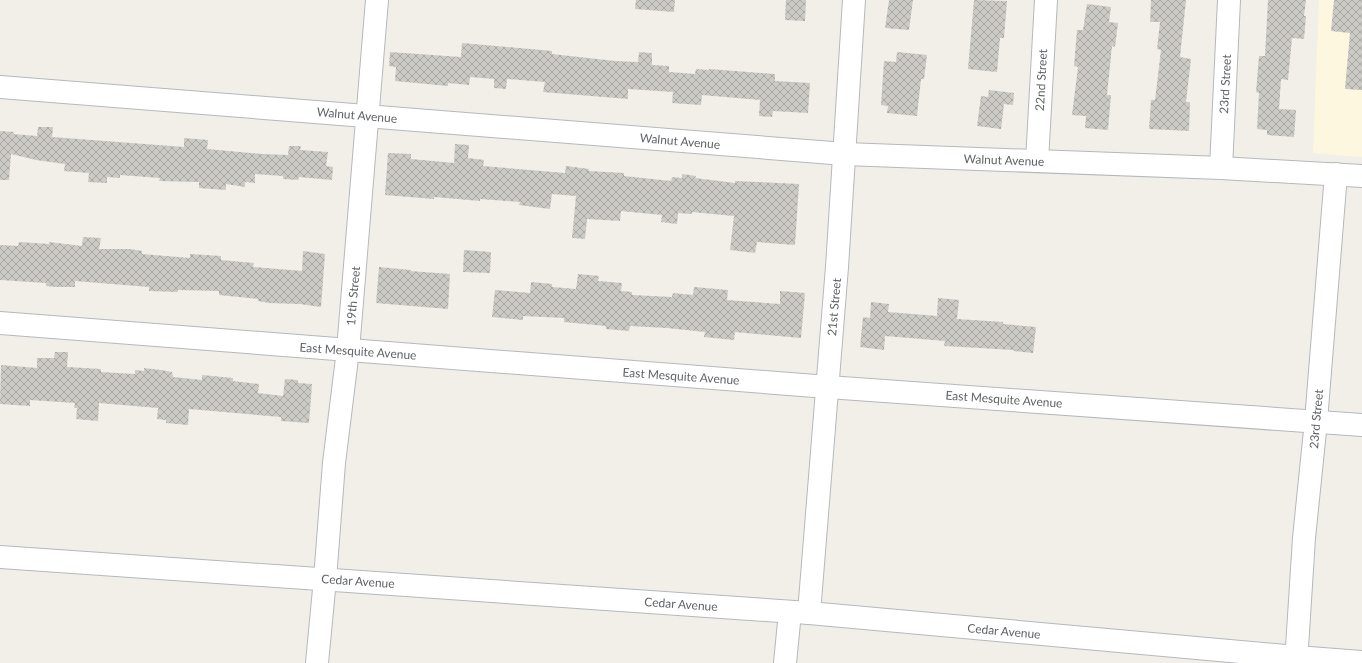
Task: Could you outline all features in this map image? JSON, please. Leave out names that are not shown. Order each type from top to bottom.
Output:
[{"type":"street","name":"19th Street","points":[[316,663],[325,579],[334,463],[348,350],[377,0]]},
{"type":"street","name":"21st Street","points":[[785,663],[799,612],[828,387],[854,0]]},
{"type":"street","name":"22nd Street","points":[[1037,161],[1046,0]]},
{"type":"street","name":"23rd Street","points":[[1221,168],[1229,0]]},
{"type":"street","name":"Walnut Avenue","points":[[0,87],[844,154],[1221,168],[1362,176]]},
{"type":"street","name":"23rd Street","points":[[1296,660],[1304,538],[1316,421],[1336,174]]},
{"type":"street","name":"East Mesquite Avenue","points":[[0,323],[828,387],[1362,425]]},
{"type":"street","name":"Cedar Avenue","points":[[0,557],[799,612],[1296,660],[1362,662]]},
{"type":"shaded area","points":[[1319,0],[1362,0],[1362,157],[1313,153]]},
{"type":"building","points":[[636,0],[675,0],[674,12],[635,9]]},
{"type":"building","points":[[786,0],[806,0],[805,21],[785,20]]},
{"type":"building","points":[[889,0],[913,0],[909,30],[885,28]]},
{"type":"building","points":[[974,0],[1007,1],[1004,38],[1000,38],[997,72],[968,69]]},
{"type":"building","points":[[1151,0],[1186,0],[1180,57],[1191,59],[1186,102],[1190,102],[1189,131],[1149,129],[1151,100],[1155,100],[1161,50],[1157,49],[1160,22],[1150,22]]},
{"type":"building","points":[[1268,0],[1306,0],[1304,39],[1292,38],[1288,80],[1281,79],[1279,109],[1296,110],[1294,137],[1267,135],[1267,130],[1257,129],[1259,93],[1256,92],[1259,56],[1265,56]]},
{"type":"building","points":[[1334,0],[1362,0],[1362,90],[1345,89],[1350,33],[1331,31]]},
{"type":"building","points":[[1087,4],[1111,7],[1109,22],[1118,23],[1115,47],[1112,46],[1107,95],[1111,95],[1108,130],[1085,128],[1086,116],[1072,115],[1078,67],[1074,66],[1077,30],[1083,30]]},
{"type":"building","points":[[462,43],[552,51],[552,54],[615,61],[638,62],[639,52],[652,53],[652,65],[669,66],[669,72],[695,74],[696,69],[709,69],[775,74],[775,81],[810,83],[808,113],[773,111],[772,117],[759,116],[760,100],[702,95],[701,105],[672,103],[673,92],[628,89],[628,99],[543,92],[545,82],[507,79],[506,89],[494,88],[494,79],[470,77],[469,85],[448,83],[448,86],[395,81],[396,67],[389,66],[390,52],[461,57]]},
{"type":"building","points":[[897,52],[927,55],[924,79],[921,79],[917,116],[887,113],[888,106],[881,105],[884,61],[896,62]]},
{"type":"building","points":[[989,90],[1014,93],[1013,105],[1004,104],[1001,129],[977,126],[981,96],[988,97]]},
{"type":"building","points":[[38,127],[53,127],[52,137],[184,147],[184,138],[208,140],[207,149],[262,154],[288,155],[289,146],[301,146],[300,150],[328,152],[326,166],[333,167],[332,180],[299,177],[298,180],[283,179],[283,176],[255,174],[255,183],[245,182],[245,187],[226,184],[226,190],[199,188],[199,182],[159,181],[160,178],[120,175],[120,178],[107,177],[107,183],[88,182],[89,173],[64,171],[65,164],[36,160],[11,154],[9,180],[0,180],[0,131],[14,132],[13,134],[37,136]]},
{"type":"building","points":[[455,144],[469,145],[468,158],[484,160],[483,166],[565,173],[566,166],[589,169],[589,171],[624,173],[624,176],[671,181],[672,177],[682,178],[682,174],[696,176],[695,178],[735,183],[735,181],[799,184],[795,245],[757,242],[755,253],[730,250],[734,216],[692,212],[692,214],[678,213],[677,224],[661,222],[662,215],[621,211],[620,221],[587,219],[585,239],[572,238],[576,196],[552,194],[550,209],[519,205],[520,202],[480,199],[480,201],[434,197],[434,199],[385,195],[388,153],[411,154],[411,159],[454,163]]},
{"type":"building","points":[[83,237],[101,238],[99,249],[130,249],[142,251],[142,254],[190,258],[190,254],[221,256],[221,260],[254,263],[253,267],[302,271],[303,251],[325,254],[321,307],[300,304],[269,303],[258,301],[258,299],[219,295],[219,291],[149,291],[149,287],[75,281],[75,287],[56,287],[46,286],[46,283],[0,280],[0,245],[18,246],[19,242],[49,244],[49,242],[82,246]]},
{"type":"building","points":[[464,250],[491,252],[490,273],[463,272]]},
{"type":"building","points":[[379,267],[450,274],[448,309],[376,303]]},
{"type":"building","points":[[578,274],[599,276],[598,281],[622,283],[621,291],[632,292],[632,295],[672,297],[673,293],[693,295],[694,287],[728,290],[727,300],[780,304],[780,291],[805,293],[801,338],[735,332],[734,340],[704,337],[705,332],[667,328],[630,326],[629,331],[606,329],[606,326],[564,322],[564,318],[523,316],[523,320],[492,317],[495,290],[530,293],[531,282],[552,284],[552,287],[576,289]]},
{"type":"building","points":[[938,298],[959,300],[957,319],[1003,322],[1003,324],[1036,327],[1033,353],[1014,350],[944,346],[945,341],[885,336],[884,350],[860,347],[863,317],[870,318],[871,302],[889,304],[888,312],[937,316]]},
{"type":"building","points":[[55,352],[68,352],[67,367],[101,369],[101,372],[135,374],[135,370],[144,371],[144,368],[172,372],[173,377],[202,380],[202,375],[233,378],[233,381],[259,384],[258,393],[283,396],[285,379],[298,380],[298,383],[312,384],[309,423],[281,421],[281,417],[189,409],[188,425],[166,423],[166,420],[157,419],[158,408],[99,403],[98,421],[76,419],[77,408],[74,408],[75,403],[30,400],[30,406],[0,404],[1,365],[37,368],[37,358],[54,358]]}]
